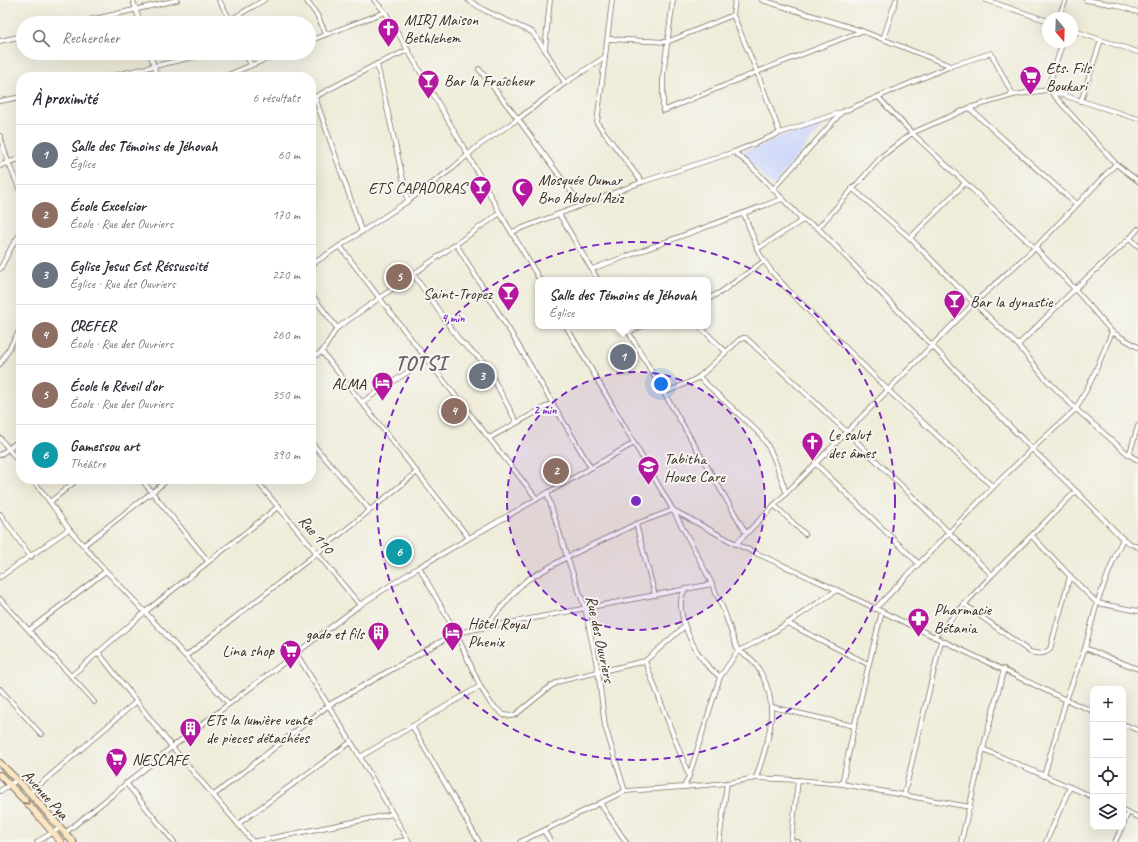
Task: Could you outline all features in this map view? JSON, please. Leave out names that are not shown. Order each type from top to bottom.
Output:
[{"type":"main road","name":"Avenue Pya","points":[[0,763],[30,793],[73,842]]},
{"type":"main road","name":"Avenue Pya","points":[[0,775],[10,784],[61,842]]},
{"type":"street","points":[[133,0],[138,16]]},
{"type":"street","points":[[106,16],[177,0]]},
{"type":"street","points":[[219,0],[228,16]]},
{"type":"street","points":[[239,16],[264,0]]},
{"type":"street","points":[[306,0],[317,15],[326,34]]},
{"type":"street","points":[[468,0],[486,11],[532,32],[565,83]]},
{"type":"street","points":[[545,50],[550,0]]},
{"type":"street","points":[[612,0],[597,123],[642,182]]},
{"type":"street","points":[[673,0],[663,76],[663,111],[862,31]]},
{"type":"street","points":[[734,0],[732,15],[757,72],[780,133]]},
{"type":"street","points":[[762,0],[862,31],[951,66]]},
{"type":"street","points":[[883,39],[896,0]]},
{"type":"street","points":[[986,0],[1042,19]]},
{"type":"street","points":[[1061,12],[1066,0]]},
{"type":"street","points":[[1086,0],[1116,5],[1138,12]]},
{"type":"street","points":[[376,1],[385,12],[408,50],[500,213],[538,277]]},
{"type":"street","points":[[316,38],[385,12]]},
{"type":"street","points":[[608,40],[667,42],[732,15]]},
{"type":"street","points":[[1078,32],[1138,52]]},
{"type":"street","points":[[0,41],[16,38]]},
{"type":"street","points":[[1081,101],[1101,40]]},
{"type":"street","points":[[1048,91],[1061,48]]},
{"type":"street","points":[[316,96],[377,64],[408,50]]},
{"type":"street","points":[[512,232],[642,182],[734,152],[780,133],[842,112],[951,66],[991,53],[1013,95]]},
{"type":"street","points":[[316,261],[408,201],[453,168],[478,146],[518,119],[565,83],[605,57]]},
{"type":"street","points":[[152,60],[156,72]]},
{"type":"street","points":[[128,72],[180,60]]},
{"type":"street","points":[[248,60],[251,65]]},
{"type":"street","points":[[239,72],[264,60]]},
{"type":"street","points":[[377,64],[408,201]]},
{"type":"street","points":[[479,69],[581,205]]},
{"type":"street","points":[[1048,91],[1116,164],[1138,181]]},
{"type":"street","points":[[818,228],[882,156],[912,133],[969,108],[1013,95],[1048,91],[1138,119]]},
{"type":"street","points":[[878,97],[912,133],[1034,248],[1075,289],[1112,332],[1138,347]]},
{"type":"street","points":[[0,101],[16,98]]},
{"type":"street","points":[[316,106],[362,232]]},
{"type":"street","points":[[969,108],[1076,204]]},
{"type":"street","points":[[773,189],[842,112]]},
{"type":"street","points":[[0,136],[16,181]]},
{"type":"street","points":[[734,152],[750,165],[803,220],[818,228],[1032,449],[1123,539],[1138,547]]},
{"type":"street","points":[[0,166],[16,160]]},
{"type":"street","points":[[736,544],[974,303],[1034,248],[1116,164]]},
{"type":"street","points":[[910,238],[964,183]]},
{"type":"street","points":[[852,188],[910,238],[1018,345],[1044,377],[1076,409],[1129,455],[1138,460]]},
{"type":"street","points":[[592,269],[782,199]]},
{"type":"street","points":[[316,355],[322,352],[336,328],[500,213]]},
{"type":"street","points":[[560,214],[596,277]]},
{"type":"street","points":[[744,214],[757,249],[764,261],[789,291],[888,390],[993,487]]},
{"type":"street","points":[[757,249],[803,220]]},
{"type":"street","points":[[1018,345],[1138,229]]},
{"type":"street","points":[[1130,238],[1138,246]]},
{"type":"street","points":[[0,268],[16,240]]},
{"type":"street","points":[[456,244],[591,468]]},
{"type":"street","points":[[340,246],[426,360],[537,499]]},
{"type":"street","points":[[711,297],[721,292],[764,261]]},
{"type":"street","points":[[413,274],[460,342],[485,363],[517,423]]},
{"type":"street","points":[[316,301],[336,328]]},
{"type":"street","points":[[568,329],[673,510],[712,584],[738,651],[751,658],[757,666],[768,688],[772,707],[769,739],[756,778]]},
{"type":"street","points":[[627,329],[746,533]]},
{"type":"street","points":[[629,332],[636,329]]},
{"type":"street","points":[[701,329],[726,352]]},
{"type":"street","points":[[874,608],[993,487],[1076,409],[1092,379],[1112,332]]},
{"type":"street","points":[[0,364],[16,337]]},
{"type":"street","points":[[664,393],[692,382],[740,340],[746,338],[847,432],[992,575]]},
{"type":"street","points":[[322,352],[469,538]]},
{"type":"street","points":[[362,402],[426,360]]},
{"type":"street","points":[[699,377],[764,439],[772,453],[786,493]]},
{"type":"street","points":[[489,438],[553,403]]},
{"type":"street","points":[[1129,455],[1138,426]]},
{"type":"street","points":[[0,438],[16,459]]},
{"type":"street","points":[[0,455],[16,443]]},
{"type":"street","points":[[37,842],[53,832],[62,831],[172,746],[360,605],[419,567],[634,443]]},
{"type":"street","points":[[316,448],[370,510]]},
{"type":"street","points":[[816,463],[918,564]]},
{"type":"street","points":[[186,656],[417,472]]},
{"type":"street","points":[[36,484],[70,529],[106,571],[229,704]]},
{"type":"street","points":[[50,502],[72,484]]},
{"type":"street","points":[[145,484],[208,561]]},
{"type":"street","points":[[84,545],[162,484]]},
{"type":"street","name":"Rue 110","points":[[259,484],[360,605]]},
{"type":"street","points":[[934,637],[992,575],[1076,491]]},
{"type":"street","name":"Rue des Ouvriers","points":[[547,493],[567,556],[586,608],[598,672],[605,726],[625,791]]},
{"type":"street","points":[[774,505],[805,534]]},
{"type":"street","points":[[71,676],[145,612],[279,506]]},
{"type":"street","points":[[484,628],[527,580],[567,556],[636,524],[673,510],[736,544],[837,590],[1066,700],[1090,710]]},
{"type":"street","points":[[0,514],[31,557]]},
{"type":"street","points":[[636,524],[655,595]]},
{"type":"street","points":[[0,577],[70,529]]},
{"type":"street","points":[[1032,536],[1097,603],[1138,611]]},
{"type":"street","points":[[1044,776],[1066,700],[1085,648],[1097,603],[1123,539]]},
{"type":"street","points":[[419,567],[456,634],[480,686],[491,704],[504,716],[515,715],[560,681],[644,661],[685,626]]},
{"type":"street","points":[[29,630],[106,571]]},
{"type":"street","points":[[964,604],[1030,652],[1036,654],[1046,653],[1050,649],[1070,576]]},
{"type":"street","points":[[214,795],[329,705],[456,634],[712,584]]},
{"type":"street","points":[[685,590],[681,598],[681,611],[685,626],[707,666],[720,677]]},
{"type":"street","points":[[684,787],[689,776],[720,677],[738,651],[787,623],[837,590]]},
{"type":"street","points":[[0,599],[94,702]]},
{"type":"street","points":[[842,784],[868,664],[882,612]]},
{"type":"street","points":[[787,623],[868,664]]},
{"type":"street","points":[[904,795],[941,641]]},
{"type":"street","points":[[1085,648],[1138,669]]},
{"type":"street","points":[[98,652],[172,746],[252,842],[392,814]]},
{"type":"street","points":[[296,652],[360,757],[408,841],[395,842]]},
{"type":"street","points":[[644,661],[689,776]]},
{"type":"street","points":[[961,842],[983,749],[1004,670]]},
{"type":"street","points":[[360,757],[480,686]]},
{"type":"street","points":[[0,689],[41,734]]},
{"type":"street","points":[[30,793],[137,701]]},
{"type":"street","points":[[772,707],[854,726]]},
{"type":"street","points":[[1126,725],[1138,730]]},
{"type":"street","points":[[412,726],[479,842]]},
{"type":"street","points":[[238,824],[351,742]]},
{"type":"street","points":[[983,749],[1090,796]]},
{"type":"street","points":[[520,842],[625,791],[727,783],[756,778],[842,784],[970,807]]},
{"type":"street","points":[[0,791],[17,780]]},
{"type":"street","points":[[798,780],[791,842],[798,842]]},
{"type":"street","points":[[126,783],[174,842]]},
{"type":"street","points":[[718,842],[727,783]]},
{"type":"street","points":[[1046,842],[1070,787]]},
{"type":"street","points":[[600,803],[626,842]]},
{"type":"street","points":[[1126,817],[1128,813],[1138,817]]},
{"type":"street","points":[[1115,842],[1121,830]]},
{"type":"street","points":[[544,831],[551,842]]},
{"type":"shaded area","points":[[817,122],[821,127],[773,186],[741,153]]},
{"type":"place","name":"MIRJ Maison Bethlehem","points":[[389,48]]},
{"type":"place","name":"Ets. Fils Boukari","points":[[1031,96]]},
{"type":"place","name":"Bar la Fraîcheur","points":[[428,100]]},
{"type":"place","name":"ETS CAPADORAS","points":[[481,206]]},
{"type":"place","name":"Mosquée Oumar Bno Abdoul Aziz","points":[[522,208]]},
{"type":"place","name":"École le Réveil d'or","points":[[399,277]]},
{"type":"place","name":"Saint-Tropez","points":[[508,312]]},
{"type":"place","name":"Bar la dynastie","points":[[955,320]]},
{"type":"place","name":"Salle des Témoins de Jéhovah","points":[[623,357]]},
{"type":"place","name":"Eglise Jesus Est Réssuscité","points":[[482,376]]},
{"type":"place","name":"ALMA","points":[[382,402]]},
{"type":"place","name":"CREFER","points":[[454,411]]},
{"type":"place","name":"Le salut des âmes","points":[[813,462]]},
{"type":"place","name":"École Excelsior","points":[[556,471]]},
{"type":"place","name":"Tabitha House Care","points":[[649,486]]},
{"type":"place","name":"Gamessou art","points":[[399,552]]},
{"type":"place","name":"Pharmacie Bétania","points":[[919,638]]},
{"type":"place","name":"gado et fils","points":[[379,652]]},
{"type":"place","name":"Hôtel Royal Phenix","points":[[453,652]]},
{"type":"place","name":"Lina shop","points":[[290,670]]},
{"type":"place","name":"ETs la lumière vente de pieces détachées","points":[[190,748]]},
{"type":"place","name":"NESCAFE","points":[[116,778]]},
{"type":"district","name":"TOTSI","points":[[421,363]]}]
